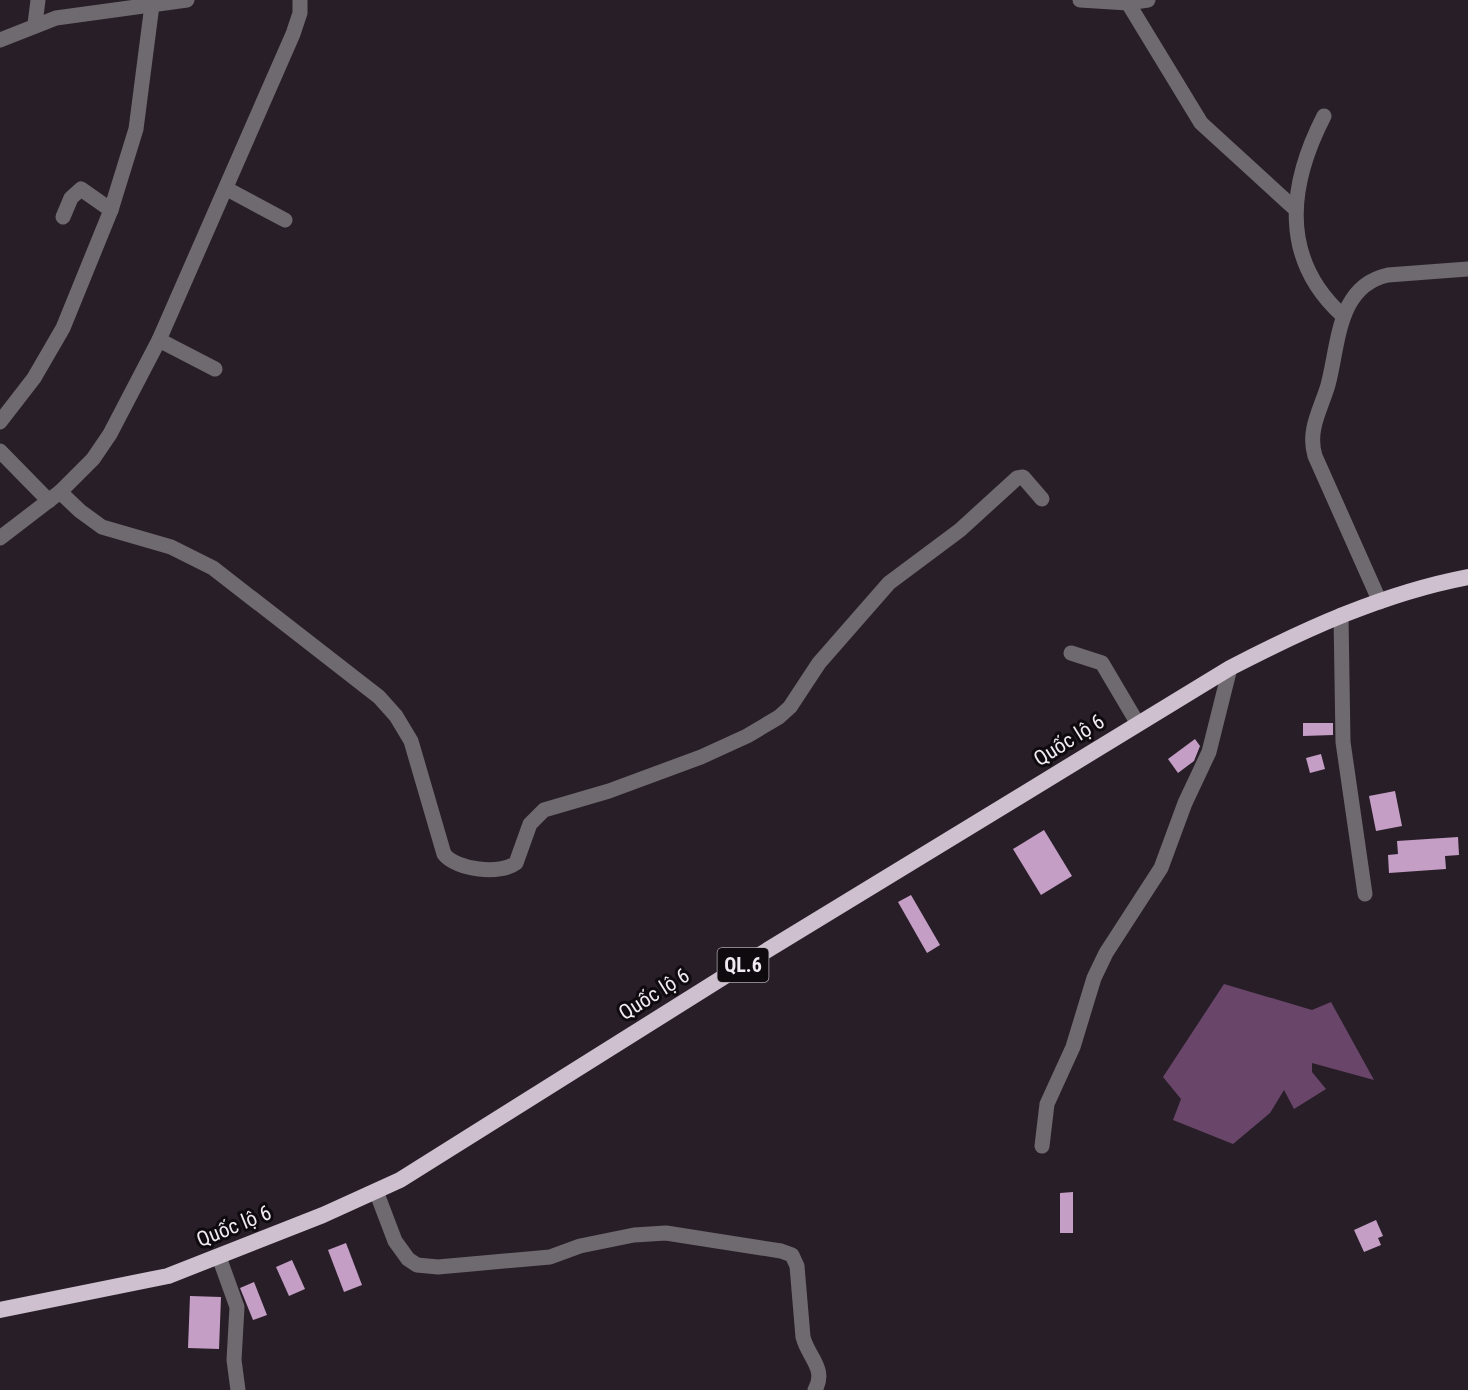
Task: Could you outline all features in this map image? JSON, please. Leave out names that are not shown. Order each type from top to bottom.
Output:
[{"type":"highway","name":"Quốc lộ 6","points":[[0,1310],[168,1276],[219,1257],[400,1180],[730,973],[1230,668],[1290,637],[1341,615],[1436,583],[1468,577]]},
{"type":"street","points":[[35,24],[38,0]]},
{"type":"street","points":[[0,40],[35,24],[81,14],[187,0]]},
{"type":"street","points":[[0,538],[54,496],[102,448],[159,340],[194,257],[227,189],[296,28],[300,0]]},
{"type":"street","points":[[1080,0],[1128,3],[1148,0]]},
{"type":"street","points":[[1128,3],[1201,123],[1294,208]]},
{"type":"street","points":[[0,422],[34,378],[63,328],[111,210],[136,129],[152,5]]},
{"type":"street","points":[[1324,116],[1310,147],[1294,208],[1299,247],[1307,271],[1320,294],[1343,316]]},
{"type":"street","points":[[63,217],[71,198],[81,189],[111,210]]},
{"type":"street","points":[[227,189],[285,220]]},
{"type":"street","points":[[1380,602],[1312,448],[1312,432],[1330,379],[1343,316],[1361,288],[1377,277],[1468,269]]},
{"type":"street","points":[[159,340],[215,369]]},
{"type":"street","points":[[0,451],[54,496],[102,526],[171,547],[213,568],[379,697],[396,716],[411,741],[444,855],[449,861],[464,867],[506,869],[516,863],[530,824],[544,810],[609,791],[701,757],[747,736],[779,717],[790,707],[819,663],[889,583],[960,530],[1017,478],[1023,477],[1042,499]]},
{"type":"street","points":[[1341,615],[1343,742],[1365,894]]},
{"type":"street","points":[[1071,653],[1102,663],[1138,724]]},
{"type":"street","points":[[1042,1146],[1047,1104],[1073,1047],[1094,978],[1106,953],[1161,868],[1185,803],[1209,752],[1230,668]]},
{"type":"street","points":[[376,1191],[395,1241],[408,1259],[417,1265],[438,1267],[550,1257],[579,1246],[634,1235],[666,1233],[781,1251],[792,1256],[797,1266],[803,1337],[806,1349],[820,1370],[820,1382],[815,1390]]},
{"type":"street","points":[[219,1257],[237,1307],[234,1360],[238,1390]]},
{"type":"shaded area","points":[[1224,984],[1312,1010],[1331,1002],[1374,1080],[1312,1063],[1312,1072],[1326,1089],[1294,1109],[1284,1090],[1270,1113],[1233,1144],[1173,1120],[1181,1099],[1163,1077]]},
{"type":"building","points":[[1303,723],[1333,723],[1333,735],[1303,736]]},
{"type":"building","points":[[1195,739],[1200,746],[1194,761],[1178,773],[1168,759]]},
{"type":"building","points":[[1321,754],[1325,769],[1310,773],[1306,758]]},
{"type":"building","points":[[1395,791],[1402,826],[1376,831],[1369,796]]},
{"type":"building","points":[[1044,830],[1072,876],[1041,895],[1013,849]]},
{"type":"building","points":[[1458,837],[1459,855],[1445,856],[1446,869],[1389,873],[1388,855],[1398,854],[1397,841]]},
{"type":"building","points":[[911,895],[940,945],[927,953],[898,902]]},
{"type":"building","points":[[1073,1192],[1073,1233],[1060,1233],[1060,1193]]},
{"type":"building","points":[[1376,1220],[1383,1236],[1378,1238],[1381,1245],[1364,1252],[1354,1230]]},
{"type":"building","points":[[346,1243],[362,1285],[344,1292],[328,1250]]},
{"type":"building","points":[[292,1260],[305,1289],[289,1296],[276,1267]]},
{"type":"building","points":[[254,1282],[267,1315],[253,1320],[240,1288]]},
{"type":"building","points":[[190,1296],[221,1297],[219,1349],[188,1348]]}]
